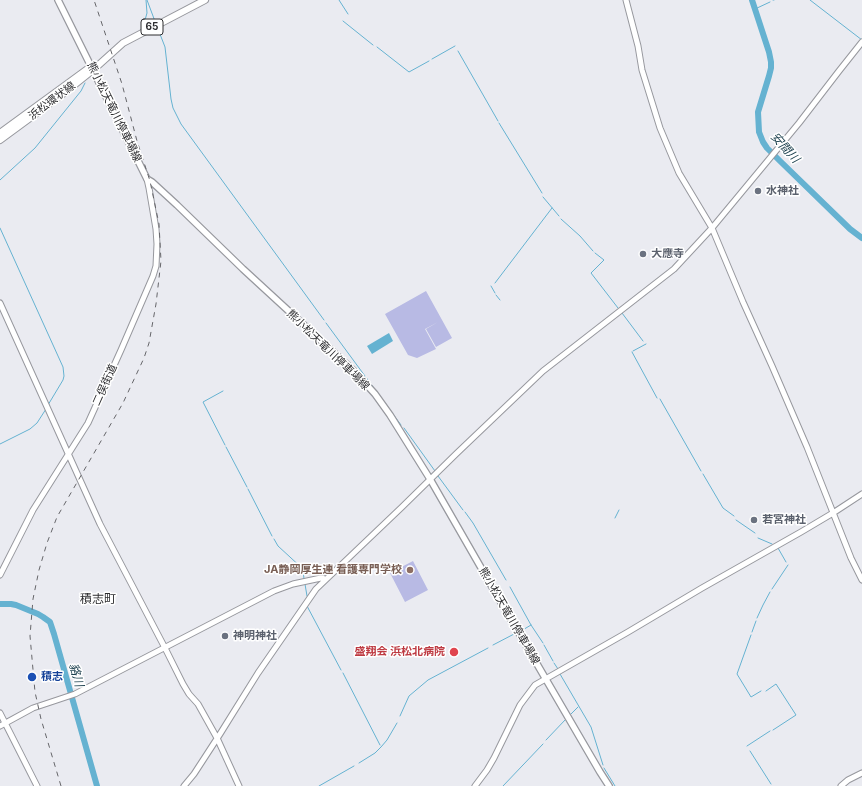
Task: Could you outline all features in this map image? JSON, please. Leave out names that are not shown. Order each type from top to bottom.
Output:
[{"type":"main road","name":"熊小松天竜川停車場線","points":[[58,0],[147,179],[152,182],[355,372],[375,394],[430,479],[609,786]]},
{"type":"main road","name":"浜松環状線","points":[[0,134],[103,60],[123,43],[205,0]]},
{"type":"main road","name":"浜松環状線","points":[[0,140],[68,90],[92,68]]},
{"type":"street","points":[[626,0],[638,46],[642,70],[660,128],[679,173],[712,228],[772,366],[851,558],[862,580]]},
{"type":"street","points":[[184,786],[194,774],[258,673],[316,589],[325,579],[543,371],[674,268],[712,228],[799,123],[862,42]]},
{"type":"street","name":"二俣街道","points":[[0,575],[33,510],[88,423],[146,293],[156,266],[157,244],[152,203],[147,179]]},
{"type":"street","points":[[0,303],[100,524],[165,648],[182,684],[198,704],[217,738],[240,786]]},
{"type":"street","points":[[475,786],[490,764],[520,705],[535,685],[765,553],[862,494]]},
{"type":"street","points":[[0,726],[33,708],[74,694],[277,589],[299,582],[321,578],[325,579]]},
{"type":"street","points":[[0,713],[37,786]]},
{"type":"street","points":[[841,786],[848,780],[862,773]]},
{"type":"shaded area","points":[[426,291],[452,338],[436,347],[426,329],[438,322],[425,329],[436,349],[417,358],[408,355],[385,314]]},
{"type":"shaded area","points":[[389,333],[393,341],[372,354],[367,346]]},
{"type":"shaded area","points":[[413,561],[428,590],[405,602],[390,573]]},
{"type":"waterway","points":[[143,23],[147,13],[146,0]]},
{"type":"waterway","points":[[147,0],[156,24]]},
{"type":"waterway","points":[[339,0],[348,14]]},
{"type":"waterway","name":"安間川","points":[[752,0],[771,62],[769,76],[758,112],[759,132],[763,142],[767,148],[850,229],[862,238]]},
{"type":"waterway","points":[[810,0],[862,40]]},
{"type":"waterway","points":[[755,9],[770,2]]},
{"type":"waterway","points":[[343,21],[373,45]]},
{"type":"waterway","points":[[158,29],[165,47],[173,108],[181,124],[324,320]]},
{"type":"waterway","points":[[432,59],[455,46]]},
{"type":"waterway","points":[[377,47],[409,72],[429,61]]},
{"type":"waterway","points":[[458,51],[498,121]]},
{"type":"waterway","points":[[0,180],[35,148],[81,91],[85,83]]},
{"type":"waterway","points":[[499,123],[542,193]]},
{"type":"waterway","points":[[543,197],[559,216]]},
{"type":"waterway","points":[[495,283],[552,208]]},
{"type":"waterway","points":[[561,219],[580,236],[593,251]]},
{"type":"waterway","points":[[0,228],[63,367],[63,380],[48,405]]},
{"type":"waterway","points":[[595,253],[604,260],[591,273],[618,308]]},
{"type":"waterway","points":[[491,286],[495,293]]},
{"type":"waterway","points":[[496,295],[500,300]]},
{"type":"waterway","points":[[622,313],[643,341]]},
{"type":"waterway","points":[[326,323],[401,425]]},
{"type":"waterway","points":[[633,351],[646,344]]},
{"type":"waterway","points":[[632,352],[657,398]]},
{"type":"waterway","points":[[223,391],[203,402],[225,445]]},
{"type":"waterway","points":[[660,399],[701,471]]},
{"type":"waterway","points":[[0,444],[30,429],[37,423],[46,409]]},
{"type":"waterway","points":[[404,428],[435,471]]},
{"type":"waterway","points":[[226,447],[247,487]]},
{"type":"waterway","points":[[703,474],[723,508],[734,516]]},
{"type":"waterway","points":[[438,476],[463,510]]},
{"type":"waterway","points":[[248,489],[272,536]]},
{"type":"waterway","points":[[615,518],[619,510]]},
{"type":"waterway","points":[[465,512],[506,580]]},
{"type":"waterway","points":[[736,520],[755,533]]},
{"type":"waterway","points":[[758,538],[772,544]]},
{"type":"waterway","points":[[274,539],[278,546],[303,569],[304,579]]},
{"type":"waterway","points":[[778,548],[786,562]]},
{"type":"waterway","points":[[772,589],[788,565]]},
{"type":"waterway","points":[[305,584],[307,596]]},
{"type":"waterway","points":[[510,587],[531,625],[543,643]]},
{"type":"waterway","points":[[757,618],[770,592]]},
{"type":"waterway","name":"貉川","points":[[0,604],[16,605],[38,614],[50,622],[97,786]]},
{"type":"waterway","points":[[307,606],[341,670]]},
{"type":"waterway","points":[[752,632],[756,621]]},
{"type":"waterway","points":[[521,631],[531,625]]},
{"type":"waterway","points":[[493,645],[516,633]]},
{"type":"waterway","points":[[751,635],[737,674],[751,697],[761,691]]},
{"type":"waterway","points":[[544,645],[553,661]]},
{"type":"waterway","points":[[400,716],[409,696],[428,680],[488,648]]},
{"type":"waterway","points":[[554,663],[558,669]]},
{"type":"waterway","points":[[343,673],[380,745]]},
{"type":"waterway","points":[[560,674],[591,727],[603,765]]},
{"type":"waterway","points":[[766,691],[776,684],[796,715],[773,730]]},
{"type":"waterway","points":[[571,714],[578,707]]},
{"type":"waterway","points":[[546,740],[566,719]]},
{"type":"waterway","points":[[359,763],[375,753],[381,747],[397,723]]},
{"type":"waterway","points":[[747,746],[770,731]]},
{"type":"waterway","points":[[503,786],[543,744]]},
{"type":"waterway","points":[[750,751],[771,784]]},
{"type":"waterway","points":[[319,786],[354,766]]},
{"type":"waterway","points":[[604,768],[615,786]]},
{"type":"railway","points":[[61,786],[41,719],[35,692],[30,636],[33,599],[39,570],[57,517],[123,403],[144,358],[149,343],[156,304],[161,261],[159,224],[150,181],[137,141],[122,84],[94,0]]},
{"type":"place","name":"水神社","points":[[758,191]]},
{"type":"place","name":"大應寺","points":[[643,254]]},
{"type":"place","name":"若宮神社","points":[[754,520]]},
{"type":"place","name":"JA静岡厚生連 看護専門学校","points":[[410,570]]},
{"type":"place","name":"神明神社","points":[[225,636]]},
{"type":"place","name":"盛翔会 浜松北病院","points":[[454,652]]},
{"type":"place","name":"積志","points":[[32,677]]},
{"type":"district","name":"積志町","points":[[98,599]]}]
